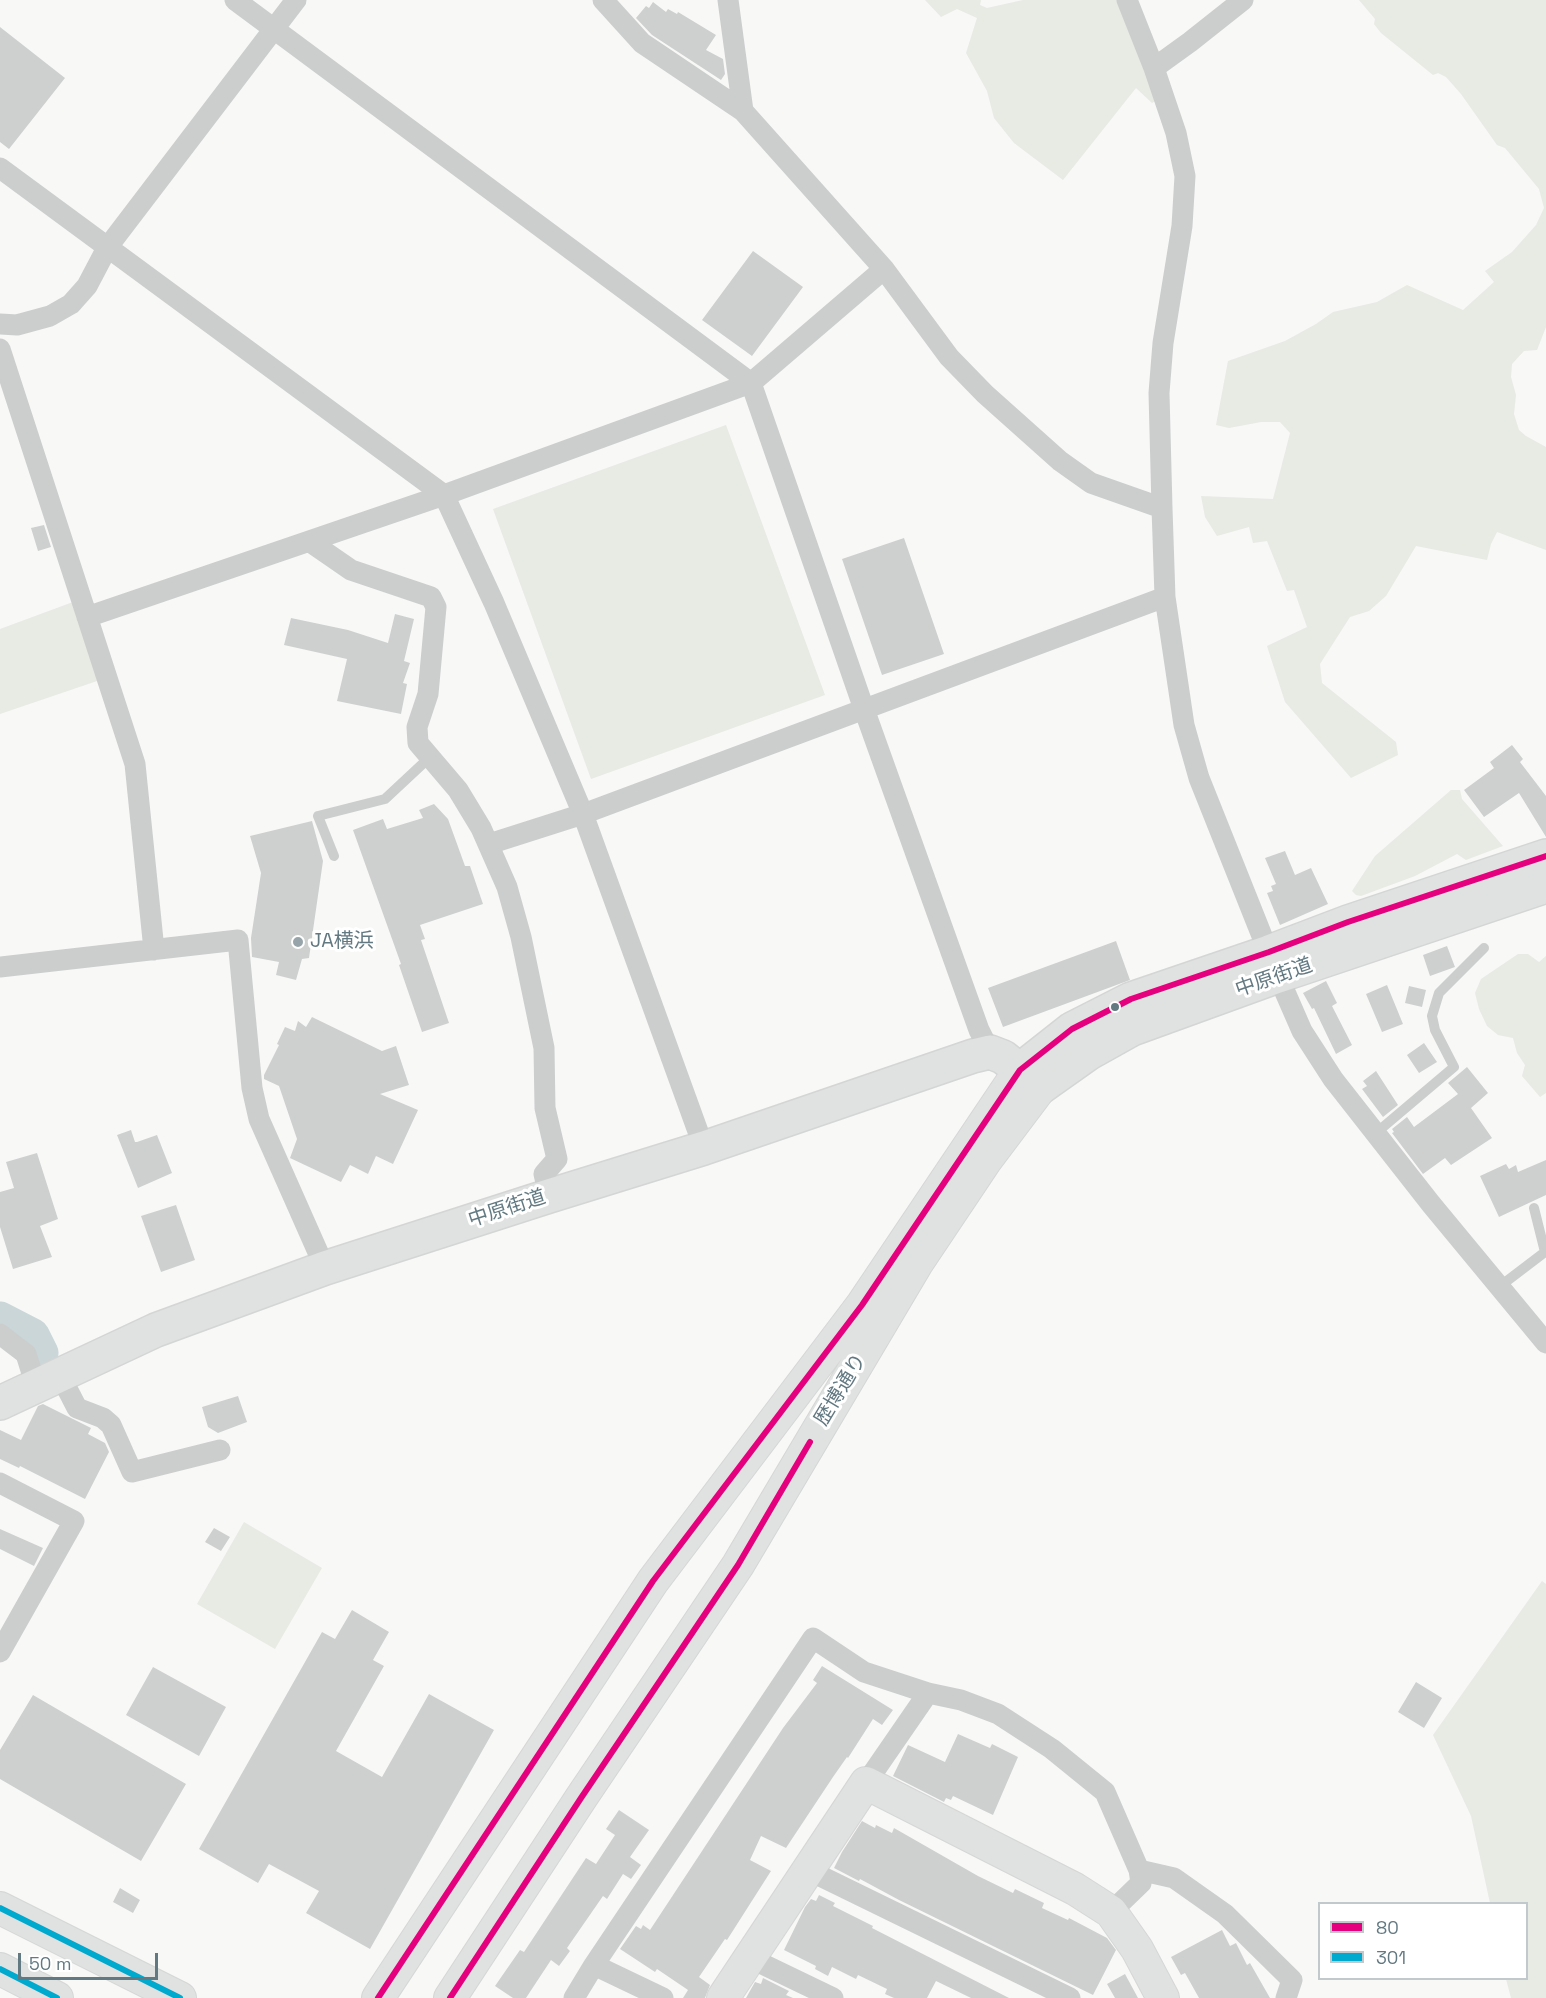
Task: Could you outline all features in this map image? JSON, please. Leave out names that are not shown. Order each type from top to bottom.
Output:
[{"type":"main road","name":"中原街道","points":[[1030,1078],[1089,1053],[1132,1029],[1274,964],[1348,922],[1546,856]]},
{"type":"main road","name":"中原街道","points":[[1274,964],[1546,886]]},
{"type":"main road","name":"中原街道","points":[[0,1403],[156,1330],[325,1268],[704,1148],[990,1052]]},
{"type":"main road","points":[[990,1052],[1003,1057],[1030,1078]]},
{"type":"street","points":[[235,0],[751,383],[864,709],[980,1030],[990,1052]]},
{"type":"street","points":[[0,324],[17,325],[50,316],[71,304],[87,286],[107,248],[296,0]]},
{"type":"street","points":[[603,0],[642,43],[743,111],[884,269],[949,357],[985,394],[1060,461],[1091,483],[1162,508]]},
{"type":"street","points":[[728,0],[743,111]]},
{"type":"street","points":[[1127,0],[1154,68],[1176,133],[1185,176],[1182,225],[1163,344],[1160,393],[1162,508],[1165,597],[1184,725],[1199,778],[1302,1031],[1333,1079],[1546,1343]]},
{"type":"street","points":[[1154,68],[1243,0]]},
{"type":"street","points":[[0,168],[444,495],[494,603],[583,814],[704,1148]]},
{"type":"street","points":[[87,617],[444,495],[751,383],[884,269]]},
{"type":"street","points":[[0,348],[135,764],[154,950]]},
{"type":"street","points":[[309,542],[351,570],[431,597],[436,607],[428,694],[417,727],[418,743],[458,790],[481,828],[507,886],[521,937],[544,1048],[545,1108],[557,1159],[544,1174],[549,1196]]},
{"type":"street","points":[[489,844],[583,814],[1165,597]]},
{"type":"street","points":[[0,967],[238,940],[252,1088],[259,1119],[325,1268]]},
{"type":"street","name":"歴博通り","points":[[378,1998],[653,1581],[1030,1078]]},
{"type":"street","name":"歴博通り","points":[[450,1998],[581,1798],[738,1566],[917,1263],[986,1160],[1030,1078]]},
{"type":"street","points":[[0,1334],[26,1354],[48,1381],[77,1408],[103,1418],[111,1425],[132,1472],[220,1450]]},
{"type":"street","points":[[0,1483],[74,1521],[2,1645]]},
{"type":"street","points":[[574,1998],[813,1638],[864,1672],[928,1693],[961,1700],[998,1714],[1052,1749],[1105,1792],[1139,1870],[1141,1883],[1111,1911]]},
{"type":"street","points":[[723,1998],[928,1693]]},
{"type":"street","points":[[866,1783],[1075,1889],[1111,1911],[1137,1949],[1163,1998]]},
{"type":"street","points":[[808,1870],[1070,1998]]},
{"type":"street","points":[[1139,1870],[1174,1878],[1225,1914],[1292,1980],[1286,1998]]},
{"type":"street","points":[[0,1908],[180,1998]]},
{"type":"street","points":[[750,1958],[833,1998]]},
{"type":"street","points":[[594,1965],[663,1998]]},
{"type":"street","points":[[0,1969],[57,1998]]},
{"type":"lane","points":[[334,856],[318,816],[385,799],[430,757]]},
{"type":"lane","points":[[1376,1133],[1455,1068],[1435,1030],[1432,1016],[1439,993],[1484,948]]},
{"type":"lane","points":[[1499,1287],[1545,1252],[1534,1208]]},
{"type":"shaded area","points":[[925,0],[981,0],[980,5],[987,8],[1023,0],[1121,0],[1159,99],[1152,103],[1136,88],[1063,180],[1014,143],[994,118],[987,91],[966,53],[977,18],[957,9],[941,17]]},
{"type":"shaded area","points":[[1359,0],[1546,0],[1546,327],[1537,350],[1524,351],[1512,364],[1511,377],[1516,395],[1514,414],[1519,430],[1546,447],[1546,550],[1497,532],[1487,560],[1416,546],[1386,596],[1369,611],[1350,617],[1320,664],[1322,683],[1396,742],[1398,755],[1351,778],[1285,702],[1267,646],[1307,627],[1294,590],[1287,591],[1267,541],[1253,543],[1249,527],[1217,536],[1205,517],[1201,496],[1273,499],[1290,433],[1280,422],[1261,422],[1229,428],[1216,425],[1228,361],[1285,341],[1333,312],[1377,302],[1407,285],[1463,310],[1494,282],[1485,271],[1512,252],[1536,225],[1544,208],[1539,189],[1505,148],[1497,145],[1446,77],[1438,73],[1433,75],[1381,33],[1374,24],[1375,19]]},
{"type":"shaded area","points":[[726,425],[825,695],[591,779],[493,509]]},
{"type":"shaded area","points":[[73,602],[100,680],[0,714],[0,629]]},
{"type":"shaded area","points":[[1451,790],[1460,790],[1462,799],[1503,846],[1466,860],[1457,854],[1415,876],[1361,896],[1356,895],[1352,891],[1375,856]]},
{"type":"shaded area","points":[[1518,954],[1528,954],[1539,962],[1546,956],[1546,1093],[1540,1097],[1522,1076],[1525,1065],[1517,1053],[1513,1038],[1498,1035],[1487,1026],[1475,993],[1481,979]]},
{"type":"shaded area","points":[[244,1522],[322,1568],[275,1649],[197,1604]]},
{"type":"shaded area","points":[[1542,1581],[1546,1584],[1546,1998],[1511,1998],[1506,1980],[1528,1980],[1528,1902],[1490,1902],[1471,1816],[1433,1735]]},
{"type":"building","points":[[653,2],[666,12],[668,9],[677,14],[678,12],[716,35],[706,50],[723,59],[725,74],[721,80],[652,35],[636,18],[646,6],[649,8]]},
{"type":"building","points":[[0,27],[65,78],[9,149],[0,142]]},
{"type":"building","points":[[753,251],[803,287],[752,356],[702,320]]},
{"type":"building","points":[[44,525],[51,547],[38,551],[31,528]]},
{"type":"building","points":[[904,538],[944,654],[882,675],[842,559]]},
{"type":"building","points":[[395,614],[414,619],[404,661],[410,663],[403,683],[407,684],[401,714],[337,701],[347,659],[284,645],[291,618],[348,630],[388,643]]},
{"type":"building","points":[[1512,745],[1523,759],[1520,762],[1546,796],[1546,837],[1519,793],[1484,817],[1464,790],[1494,768],[1490,762]]},
{"type":"building","points":[[434,804],[448,819],[465,866],[470,866],[483,904],[420,925],[425,939],[421,940],[449,1023],[422,1032],[399,965],[401,964],[353,830],[383,819],[387,829],[423,818],[419,810]]},
{"type":"building","points":[[312,821],[323,861],[309,958],[302,959],[296,980],[276,975],[279,962],[252,957],[251,938],[261,873],[250,836]]},
{"type":"building","points":[[1285,851],[1295,875],[1311,868],[1328,904],[1280,925],[1267,893],[1273,891],[1271,886],[1276,884],[1265,858]]},
{"type":"building","points":[[1116,941],[1130,980],[1003,1027],[988,988]]},
{"type":"building","points":[[1447,946],[1455,967],[1430,976],[1423,955]]},
{"type":"building","points":[[1326,981],[1337,1003],[1332,1006],[1352,1045],[1336,1054],[1314,1008],[1312,1009],[1303,993]]},
{"type":"building","points":[[1387,985],[1403,1024],[1382,1032],[1366,994]]},
{"type":"building","points":[[1409,986],[1426,990],[1422,1007],[1405,1003]]},
{"type":"building","points":[[312,1017],[382,1051],[396,1046],[409,1085],[380,1094],[418,1110],[393,1164],[376,1156],[368,1174],[350,1165],[341,1182],[290,1158],[297,1139],[279,1086],[264,1079],[264,1075],[285,1027],[295,1031],[298,1021],[306,1027]]},
{"type":"building","points":[[1424,1043],[1437,1062],[1419,1073],[1407,1055]]},
{"type":"building","points":[[1467,1067],[1488,1093],[1471,1108],[1492,1138],[1451,1165],[1445,1158],[1423,1174],[1392,1133],[1394,1132],[1392,1129],[1407,1117],[1414,1127],[1458,1094],[1448,1083]]},
{"type":"building","points":[[1376,1071],[1398,1105],[1383,1117],[1362,1089],[1367,1086],[1363,1081]]},
{"type":"building","points":[[131,1130],[135,1142],[157,1135],[172,1173],[138,1188],[117,1135]]},
{"type":"building","points":[[37,1153],[58,1219],[40,1226],[52,1257],[13,1269],[0,1227],[0,1192],[14,1188],[6,1162]]},
{"type":"building","points":[[1546,1160],[1546,1195],[1499,1217],[1480,1176],[1506,1164],[1509,1169],[1516,1165],[1518,1172]]},
{"type":"building","points":[[176,1205],[195,1260],[161,1272],[141,1216]]},
{"type":"building","points":[[238,1396],[247,1422],[218,1433],[208,1427],[202,1407]]},
{"type":"building","points":[[43,1404],[91,1428],[88,1434],[105,1443],[109,1452],[85,1499],[20,1466],[19,1468],[0,1459],[0,1430],[21,1440],[38,1406]]},
{"type":"building","points":[[214,1528],[230,1537],[221,1551],[205,1542]]},
{"type":"building","points":[[0,1529],[43,1548],[34,1566],[0,1549]]},
{"type":"building","points":[[352,1610],[389,1632],[373,1660],[384,1666],[336,1751],[382,1777],[429,1694],[494,1730],[370,1949],[306,1913],[319,1891],[269,1864],[258,1883],[199,1849],[322,1632],[335,1639]]},
{"type":"building","points":[[822,1666],[893,1710],[882,1725],[873,1719],[786,1848],[761,1836],[750,1860],[771,1871],[727,1940],[725,1939],[699,1977],[710,1985],[705,1998],[683,1998],[688,1990],[657,1969],[655,1972],[620,1949],[636,1926],[641,1929],[643,1925],[650,1930],[783,1728],[817,1683],[813,1680]]},
{"type":"building","points":[[153,1667],[226,1707],[199,1756],[126,1715]]},
{"type":"building","points":[[1416,1682],[1442,1698],[1424,1728],[1398,1712]]},
{"type":"building","points":[[33,1695],[186,1784],[141,1861],[0,1779],[0,1750]]},
{"type":"building","points":[[958,1734],[990,1748],[992,1744],[1018,1757],[993,1815],[953,1796],[951,1800],[946,1798],[944,1802],[893,1776],[908,1745],[945,1762]]},
{"type":"building","points":[[619,1810],[649,1830],[630,1857],[641,1865],[631,1879],[623,1874],[607,1899],[603,1896],[567,1948],[570,1951],[559,1966],[551,1960],[526,1998],[513,1998],[495,1986],[520,1950],[524,1952],[586,1858],[596,1864],[615,1835],[606,1829]]},
{"type":"building","points":[[862,1821],[892,1833],[894,1828],[978,1876],[1013,1893],[1015,1889],[1044,1903],[1042,1908],[1068,1920],[1069,1918],[1107,1938],[1116,1950],[1093,1995],[834,1868]]},
{"type":"building","points":[[120,1888],[140,1900],[133,1913],[113,1902]]},
{"type":"building","points":[[819,1895],[835,1903],[833,1906],[873,1926],[872,1928],[1009,1998],[971,1998],[936,1981],[927,1998],[894,1998],[885,1994],[887,1989],[858,1975],[856,1979],[832,1967],[828,1976],[815,1969],[816,1966],[784,1950],[805,1907],[811,1899],[816,1901]]},
{"type":"building","points":[[1222,1930],[1230,1946],[1236,1943],[1247,1965],[1250,1963],[1270,1998],[1199,1998],[1185,1973],[1181,1975],[1171,1957]]},
{"type":"building","points":[[1125,1974],[1138,1998],[1115,1998],[1107,1984]]},
{"type":"building","points":[[763,1978],[789,1991],[786,1995],[793,1998],[746,1998],[755,1982],[761,1984]]},
{"type":"waterway","points":[[0,1318],[33,1335],[42,1353]]},
{"type":"transit line","name":"80","points":[[378,1998],[653,1581],[862,1305],[1020,1070],[1072,1029],[1131,999],[1269,952],[1348,922],[1546,856]]},
{"type":"transit line","name":"80","points":[[450,1998],[738,1565],[810,1442]]},
{"type":"transit line","name":"301","points":[[0,1908],[180,1998]]},
{"type":"transit line","name":"301","points":[[0,1969],[57,1998]]},
{"type":"place","name":"JA横浜","points":[[298,942]]}]
